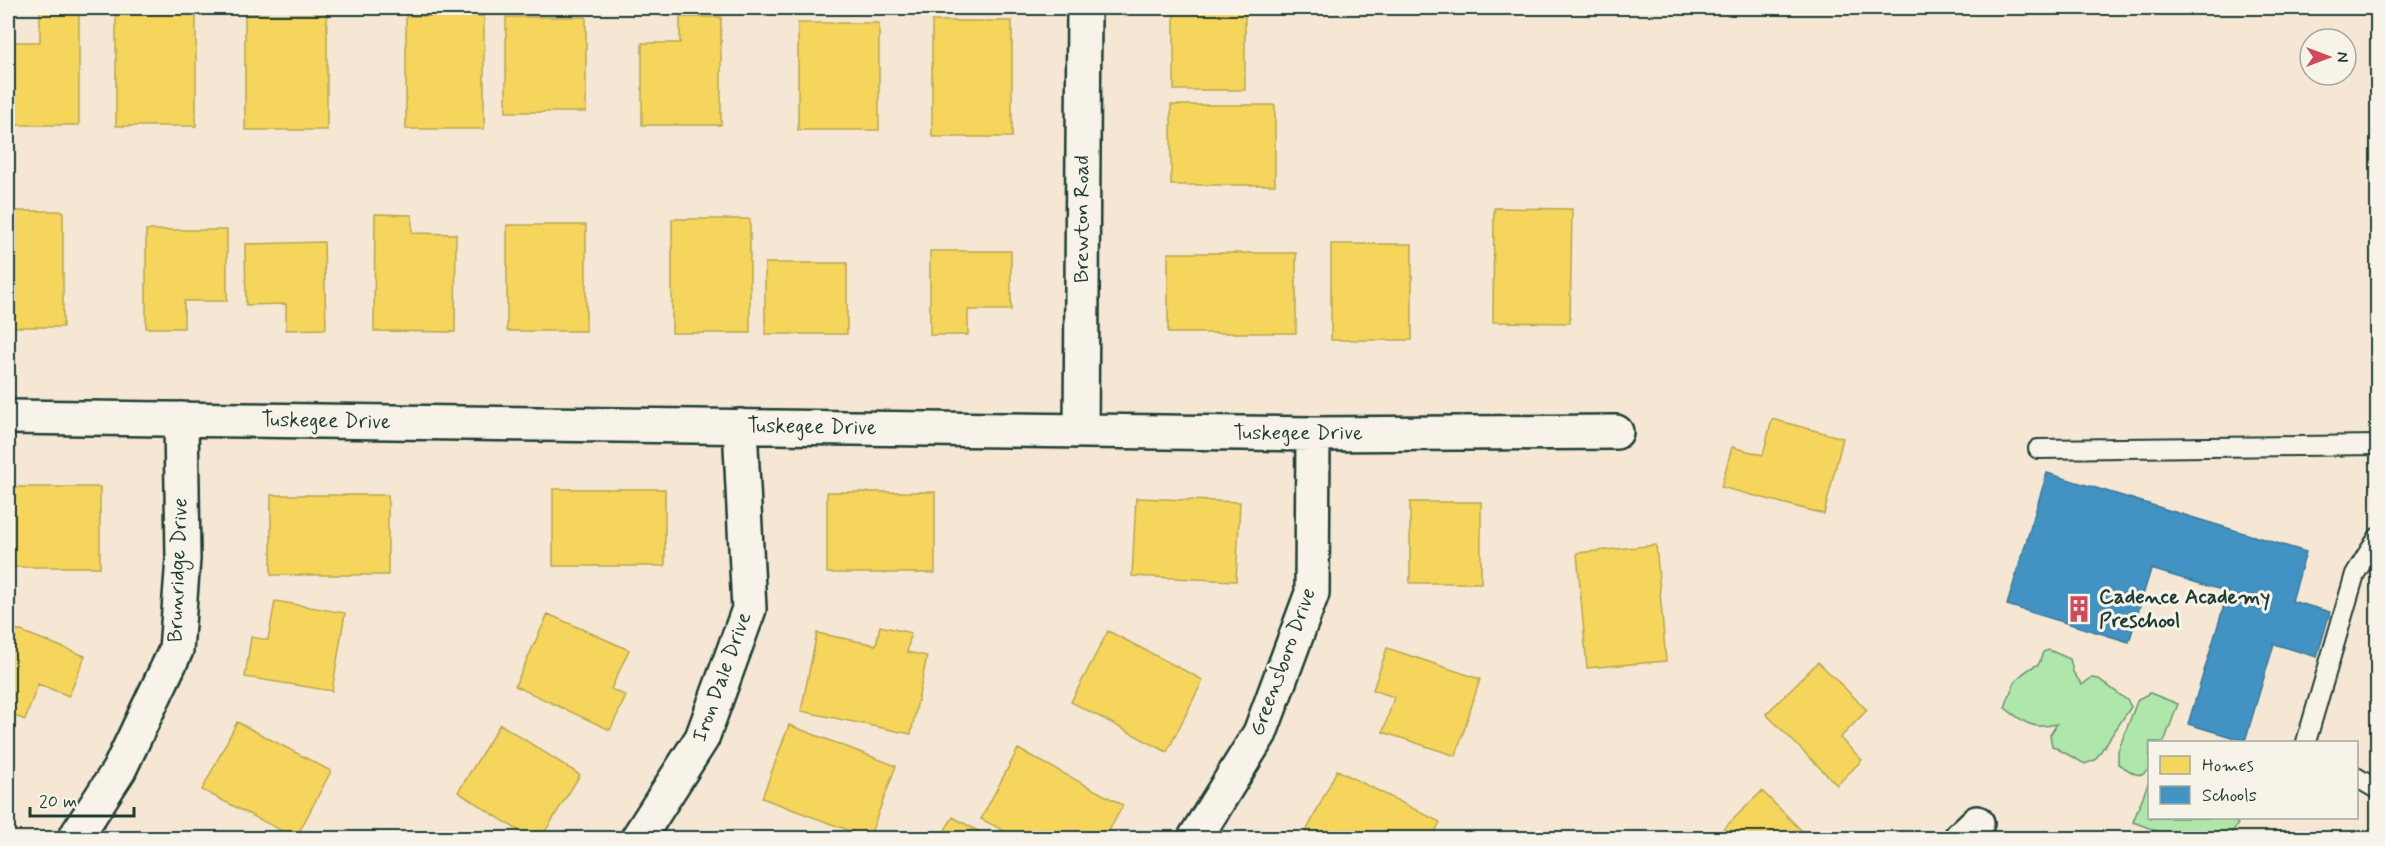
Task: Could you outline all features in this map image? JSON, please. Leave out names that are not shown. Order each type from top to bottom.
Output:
[{"type":"street","name":"Brewton Road","points":[[1081,431],[1084,8]]},
{"type":"street","name":"Tuskegee Drive","points":[[8,417],[1313,434],[1616,432]]},
{"type":"street","name":"Brunridge Drive","points":[[75,838],[119,770],[176,650],[183,560],[181,419]]},
{"type":"street","name":"Iron Dale Drive","points":[[638,838],[702,738],[749,609],[740,426]]},
{"type":"street","name":"Greensboro Drive","points":[[1195,838],[1260,733],[1312,593],[1313,434]]},
{"type":"lane","points":[[2038,449],[2378,445]]},
{"type":"lane","points":[[2306,741],[2355,574],[2378,537]]},
{"type":"lane","points":[[2358,778],[2378,790]]},
{"type":"green space","points":[[2049,650],[2070,659],[2073,672],[2082,685],[2091,678],[2099,679],[2128,701],[2131,707],[2095,760],[2085,764],[2052,746],[2050,735],[2057,724],[2034,726],[2005,708],[2016,681],[2025,672],[2039,664],[2043,652]]},
{"type":"green space","points":[[2150,693],[2178,704],[2164,741],[2148,741],[2148,770],[2142,775],[2135,774],[2118,764],[2118,751],[2138,699]]},
{"type":"green space","points":[[2148,784],[2148,819],[2230,819],[2238,824],[2228,838],[2206,838],[2189,830],[2170,836],[2133,822]]},
{"type":"building: Homes","points":[[40,10],[79,10],[79,125],[8,125],[8,42],[40,42]]},
{"type":"building: Homes","points":[[1174,10],[1245,10],[1245,90],[1174,90]]},
{"type":"building: Homes","points":[[116,13],[196,13],[196,126],[116,126]]},
{"type":"building: Homes","points":[[245,14],[327,14],[327,130],[245,130]]},
{"type":"building: Homes","points":[[406,16],[484,16],[484,129],[406,129]]},
{"type":"building: Homes","points":[[506,17],[586,17],[586,112],[506,112]]},
{"type":"building: Homes","points":[[680,17],[721,17],[721,125],[642,125],[642,43],[680,43]]},
{"type":"building: Homes","points":[[932,21],[1012,21],[1012,137],[932,137]]},
{"type":"building: Homes","points":[[798,23],[879,23],[879,130],[798,130]]},
{"type":"building: Homes","points":[[1171,105],[1275,105],[1275,185],[1171,185]]},
{"type":"building: Homes","points":[[1494,208],[1572,209],[1570,323],[1493,322]]},
{"type":"building: Homes","points":[[8,211],[63,211],[63,327],[8,327]]},
{"type":"building: Homes","points":[[375,214],[412,215],[412,233],[456,234],[455,332],[374,331]]},
{"type":"building: Homes","points":[[672,219],[750,219],[750,333],[672,333]]},
{"type":"building: Homes","points":[[507,225],[586,225],[586,331],[507,331]]},
{"type":"building: Homes","points":[[146,230],[227,230],[227,301],[184,301],[184,328],[146,328]]},
{"type":"building: Homes","points":[[324,242],[326,329],[286,330],[286,304],[246,305],[245,244]]},
{"type":"building: Homes","points":[[1331,244],[1412,244],[1412,340],[1331,340]]},
{"type":"building: Homes","points":[[930,251],[1011,251],[1011,310],[968,310],[968,335],[930,335]]},
{"type":"building: Homes","points":[[1168,253],[1296,253],[1296,333],[1168,333]]},
{"type":"building: Homes","points":[[765,263],[847,263],[847,334],[765,334]]},
{"type":"building: Homes","points":[[1772,419],[1843,438],[1824,514],[1721,487],[1732,447],[1763,455]]},
{"type":"building: Homes","points":[[8,487],[100,487],[100,567],[8,567]]},
{"type":"building: Homes","points":[[553,489],[665,489],[665,566],[553,566]]},
{"type":"building: Homes","points":[[827,492],[935,492],[935,573],[827,573]]},
{"type":"building: Homes","points":[[271,495],[388,495],[388,575],[271,575]]},
{"type":"building: Homes","points":[[1136,498],[1240,502],[1236,581],[1132,576]]},
{"type":"building: Homes","points":[[1410,502],[1481,502],[1481,583],[1410,583]]},
{"type":"building: Homes","points":[[1656,545],[1666,661],[1587,668],[1577,553]]},
{"type":"building: Homes","points":[[275,601],[345,613],[332,691],[245,677],[251,637],[268,640]]},
{"type":"building: Homes","points":[[548,614],[629,650],[611,689],[626,696],[610,730],[515,686]]},
{"type":"building: Homes","points":[[8,626],[85,656],[69,696],[38,684],[25,720],[8,713]]},
{"type":"building: Homes","points":[[880,626],[911,633],[907,652],[927,656],[911,734],[801,711],[817,633],[876,645]]},
{"type":"building: Homes","points":[[1108,631],[1203,680],[1167,752],[1071,702]]},
{"type":"building: Homes","points":[[1387,648],[1480,679],[1456,756],[1383,732],[1394,697],[1373,690]]},
{"type":"building: Homes","points":[[1818,662],[1867,710],[1840,738],[1862,760],[1837,785],[1766,714]]},
{"type":"building: Homes","points":[[237,722],[331,771],[296,838],[202,790]]},
{"type":"building: Homes","points":[[500,724],[580,775],[541,838],[530,838],[458,792]]},
{"type":"building: Homes","points":[[789,725],[896,766],[869,838],[762,798]]},
{"type":"building: Homes","points":[[1018,749],[1123,805],[1105,838],[1018,838],[981,819]]},
{"type":"building: Homes","points":[[1337,770],[1440,822],[1432,838],[1303,838]]},
{"type":"building: Homes","points":[[1762,791],[1809,838],[1714,838]]},
{"type":"building: Homes","points":[[953,817],[990,838],[940,838]]},
{"type":"building: Homes","points":[[168,833],[179,838],[165,838]]},
{"type":"building: Schools","name":"Cadence Academy Preschool","points":[[2047,473],[2306,552],[2292,601],[2330,612],[2317,657],[2274,644],[2245,741],[2188,724],[2228,592],[2151,569],[2129,642],[2007,605]]},
{"type":"place","name":"Cadence Academy Preschool","points":[[2079,609]]}]
